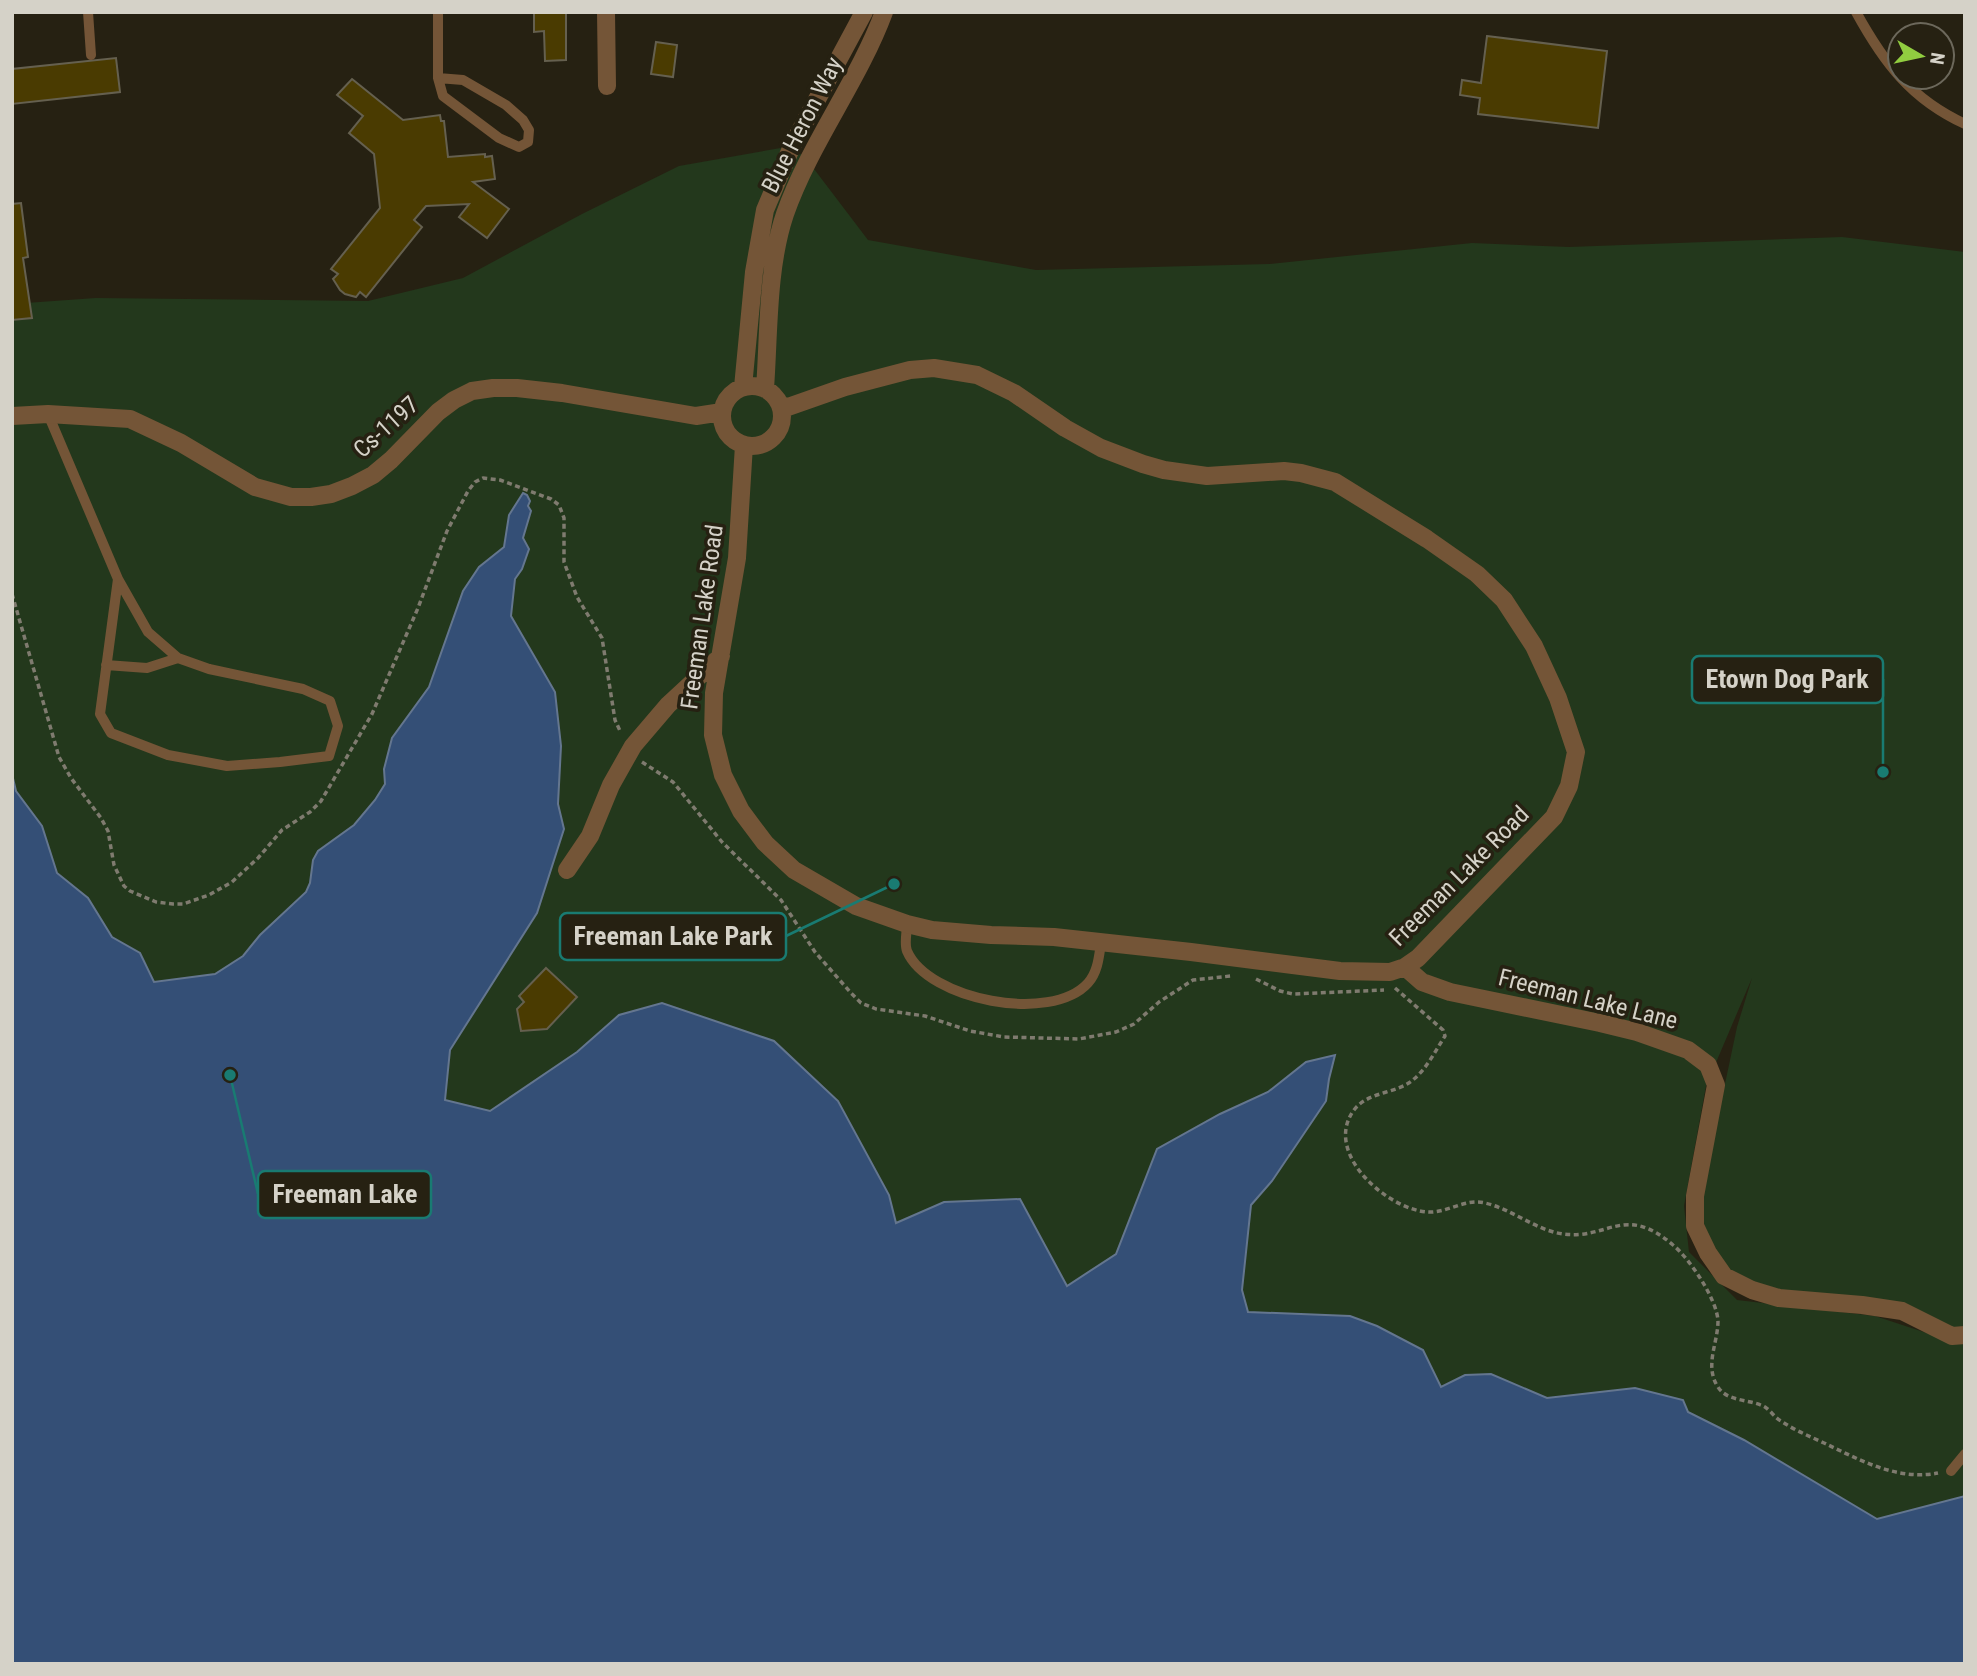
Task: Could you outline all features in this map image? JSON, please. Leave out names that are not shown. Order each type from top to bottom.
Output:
[{"type":"street","points":[[607,12],[607,86]]},
{"type":"street","name":"Blue Heron Way","points":[[743,387],[754,272],[765,210],[792,146],[864,12]]},
{"type":"street","name":"Blue Heron Way","points":[[765,389],[775,255],[785,215],[808,160],[875,36],[884,12]]},
{"type":"street","name":"Freeman Lake Road","points":[[744,445],[737,558],[712,714],[715,745],[731,793],[752,828],[779,857],[807,880],[856,906],[907,924],[961,933],[1034,936],[1203,953],[1340,971],[1390,972],[1405,967],[1418,958],[1554,817],[1569,786],[1576,752],[1558,698],[1534,646],[1504,600],[1477,574],[1427,538],[1335,482],[1319,476],[1283,471],[1207,476],[1143,464],[1101,448],[996,383],[956,370],[911,370],[845,387],[789,407],[780,405]]},
{"type":"street","points":[[756,386],[765,389],[780,405],[781,421],[769,441],[744,445],[727,433],[722,422],[726,400],[733,392],[743,387],[756,386]]},
{"type":"street","name":"Cs-1197","points":[[12,416],[48,414],[130,419],[181,443],[255,487],[291,497],[311,497],[331,494],[373,475],[438,412],[472,391],[517,388],[696,416],[722,412]]},
{"type":"street","points":[[567,870],[590,836],[611,785],[631,750],[668,705],[721,656]]},
{"type":"street","name":"Freeman Lake Lane","points":[[1405,967],[1422,982],[1450,992],[1637,1032],[1688,1050],[1708,1065],[1716,1085],[1695,1196],[1695,1226],[1708,1253],[1724,1276],[1752,1290],[1779,1298],[1902,1311],[1952,1336],[1965,1335]]},
{"type":"lane","points":[[88,12],[91,55]]},
{"type":"lane","points":[[438,12],[438,78],[443,96],[499,138],[519,147],[528,142],[529,130],[523,120],[506,105],[463,80],[438,78]]},
{"type":"lane","points":[[1856,12],[1875,47],[1910,90],[1947,116],[1965,124]]},
{"type":"lane","points":[[48,414],[118,579],[148,632],[177,658],[209,669],[303,689],[330,701],[338,726],[329,756],[227,766],[168,755],[111,733],[100,714],[118,579]]},
{"type":"lane","points":[[106,665],[147,668],[177,658]]},
{"type":"lane","points":[[907,924],[906,949],[920,970],[946,988],[999,1001],[1048,1004],[1070,996],[1088,983],[1097,967],[1101,943]]},
{"type":"lane","points":[[1951,1471],[1965,1454]]},
{"type":"path","points":[[12,594],[59,757],[101,818],[120,877],[130,891],[149,899],[183,904],[209,895],[232,882],[282,830],[310,812],[321,801],[372,714],[418,608],[447,531],[468,491],[475,482],[483,478],[500,480],[551,499],[559,505],[564,518],[564,562],[577,597],[602,638],[615,720],[631,750],[652,770],[673,782],[722,842],[774,892],[794,917],[815,952],[861,1003],[876,1009],[925,1016],[970,1031],[1004,1037],[1079,1039],[1116,1032],[1134,1024],[1159,1002],[1193,980],[1237,975]]},
{"type":"path","points":[[1253,978],[1293,994],[1374,992],[1395,988],[1443,1030],[1445,1036],[1413,1080],[1366,1101],[1354,1110],[1347,1127],[1345,1145],[1352,1161],[1386,1196],[1397,1203],[1430,1212],[1473,1202],[1485,1203],[1542,1228],[1563,1234],[1583,1234],[1622,1224],[1638,1225],[1650,1230],[1674,1245],[1700,1279],[1713,1302],[1718,1317],[1712,1372],[1719,1390],[1730,1397],[1767,1408],[1779,1420],[1799,1431],[1895,1473],[1927,1475],[1951,1471]]},
{"type":"green space","points":[[792,146],[808,161],[868,240],[1036,270],[1269,264],[1472,243],[1569,247],[1842,237],[1965,252],[1965,1335],[1922,1319],[1779,1298],[1724,1276],[1695,1226],[1737,1027],[1752,978],[1706,1086],[1684,1206],[1689,1252],[1737,1300],[1875,1316],[1951,1341],[1965,1341],[1965,1664],[12,1664],[12,304],[96,298],[368,301],[463,278],[679,166]]},
{"type":"water","points":[[523,493],[530,501],[528,506],[531,511],[523,538],[529,549],[522,569],[515,579],[511,616],[555,692],[561,746],[558,804],[564,829],[537,913],[450,1050],[445,1100],[490,1111],[577,1052],[619,1015],[662,1003],[774,1041],[838,1101],[889,1195],[896,1223],[944,1202],[1020,1199],[1067,1286],[1116,1254],[1157,1149],[1220,1114],[1268,1092],[1306,1062],[1335,1055],[1326,1101],[1272,1181],[1251,1205],[1242,1290],[1248,1312],[1350,1316],[1377,1326],[1423,1350],[1441,1387],[1465,1375],[1491,1374],[1547,1398],[1635,1388],[1683,1400],[1688,1412],[1744,1440],[1877,1519],[1965,1496],[1965,1664],[12,1664],[12,774],[16,791],[42,826],[57,873],[88,898],[112,937],[140,953],[154,982],[215,974],[243,956],[260,935],[306,892],[313,860],[318,851],[354,825],[375,800],[385,784],[384,769],[392,738],[429,687],[463,591],[479,567],[504,547],[509,515]]},
{"type":"building","points":[[534,12],[566,12],[566,60],[545,61],[544,31],[534,32]]},
{"type":"building","points":[[1487,36],[1607,51],[1598,128],[1478,114],[1480,98],[1460,95],[1462,80],[1481,83]]},
{"type":"building","points":[[656,42],[677,45],[673,77],[651,74]]},
{"type":"building","points":[[116,58],[120,92],[12,104],[12,69]]},
{"type":"building","points":[[352,79],[403,120],[440,115],[441,121],[444,121],[448,157],[485,154],[485,157],[492,156],[495,179],[473,182],[509,209],[487,238],[459,217],[469,204],[426,206],[414,220],[422,227],[366,297],[360,292],[356,297],[340,290],[333,279],[338,274],[331,269],[380,208],[374,154],[349,133],[363,116],[337,95]]},
{"type":"building","points":[[21,203],[28,257],[23,258],[32,318],[12,320],[12,204]]},
{"type":"building","points":[[546,968],[577,997],[547,1029],[521,1031],[517,1009],[524,1002],[519,996]]},
{"type":"place","name":"Etown Dog Park","points":[[1883,772]]},
{"type":"place","name":"Freeman Lake Park","points":[[894,884]]},
{"type":"place","name":"Freeman Lake","points":[[230,1075]]}]
